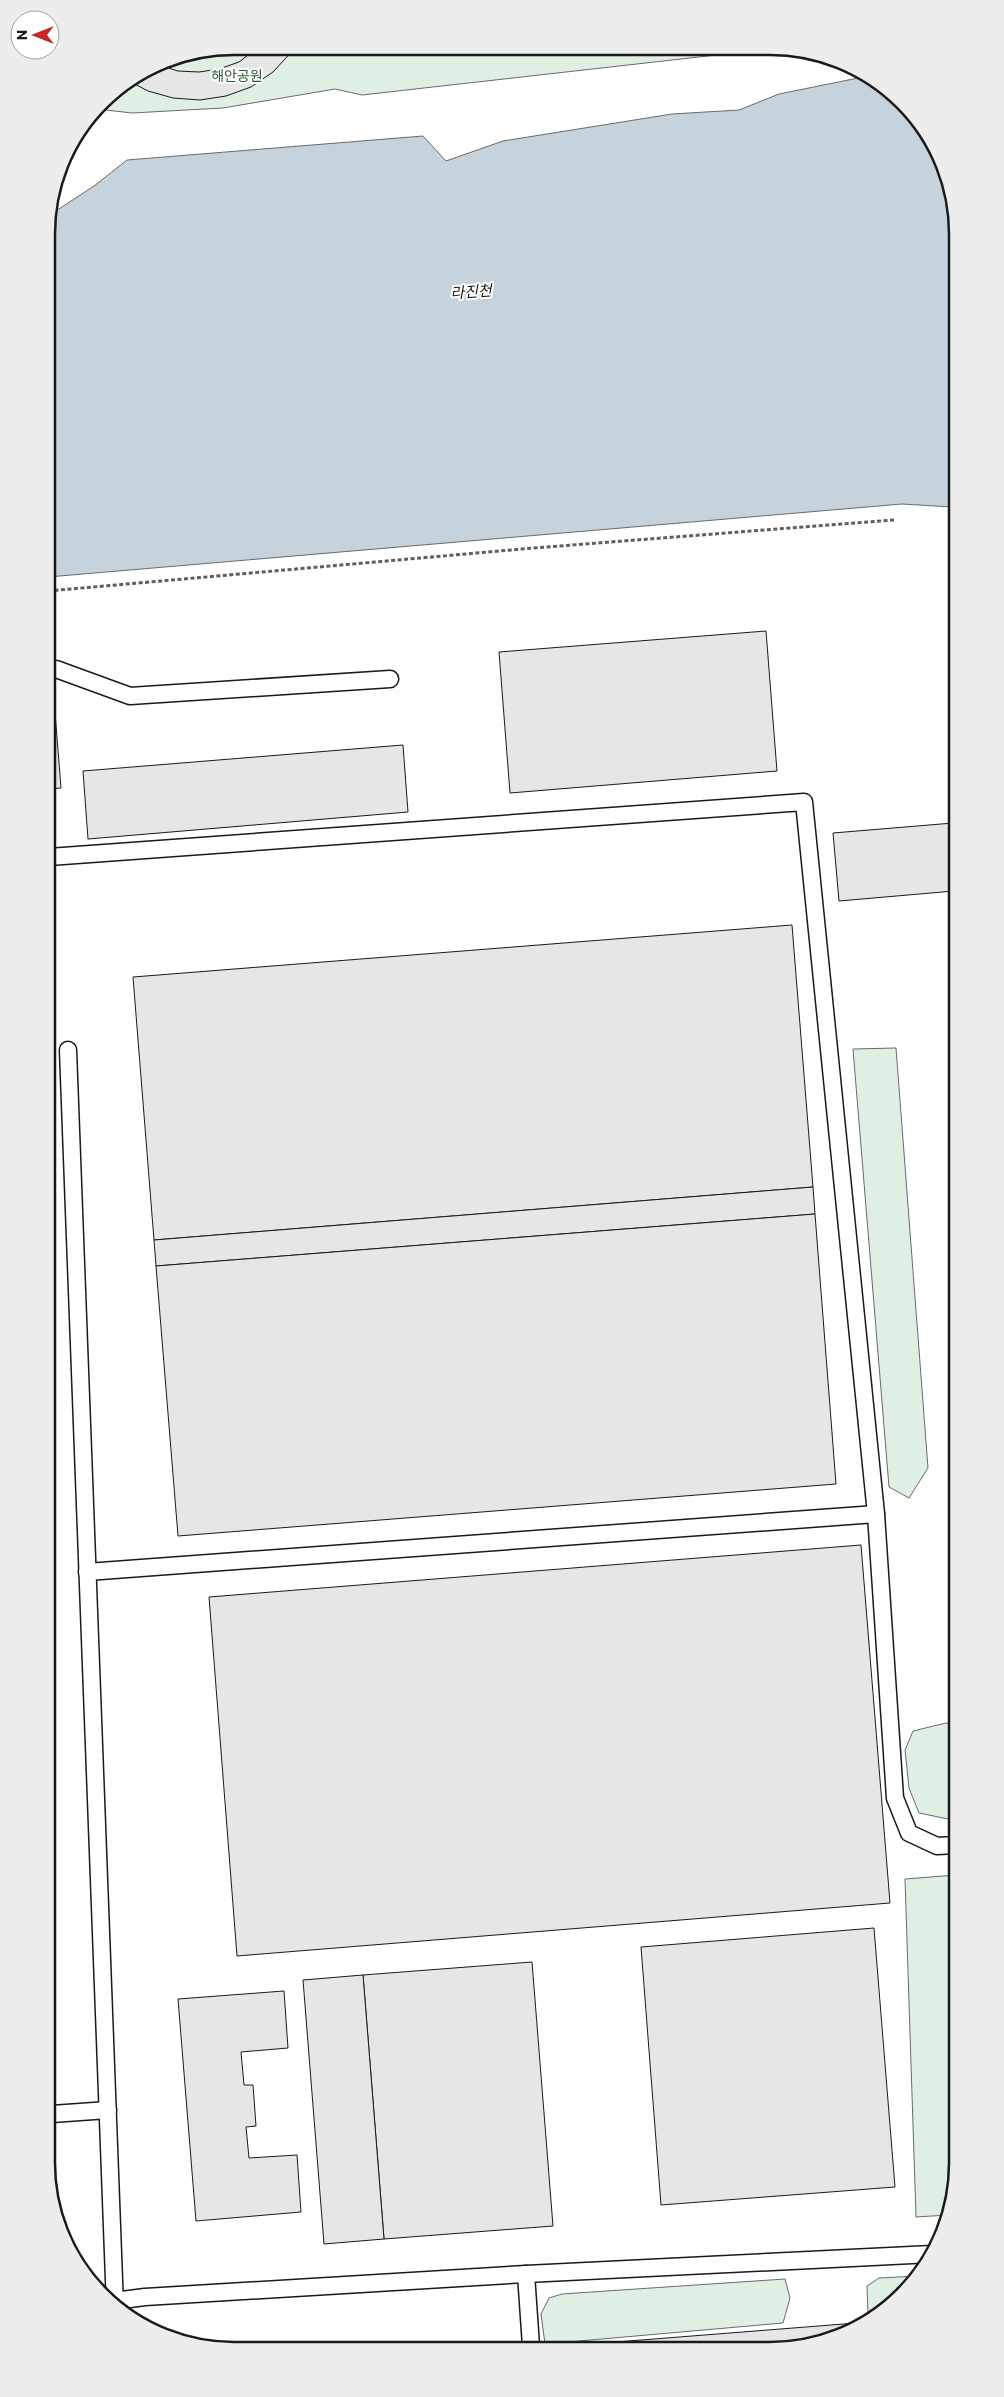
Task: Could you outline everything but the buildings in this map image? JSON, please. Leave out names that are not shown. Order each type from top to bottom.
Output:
[{"type":"lane","points":[[55,669],[130,696],[390,679]]},
{"type":"lane","points":[[55,856],[804,802],[876,1514],[895,1798],[909,1833],[938,1846],[949,1845]]},
{"type":"lane","points":[[68,1050],[115,2297]]},
{"type":"lane","points":[[87,1572],[876,1514]]},
{"type":"lane","points":[[55,2114],[108,2110]]},
{"type":"lane","points":[[122,2302],[145,2297],[526,2274],[924,2254]]},
{"type":"lane","points":[[526,2274],[531,2342]]},
{"type":"path","points":[[55,590],[524,548],[894,520]]},
{"type":"green space","name":"해안공원","points":[[222,55],[717,55],[362,95],[335,89],[223,108],[132,113],[104,110],[134,85],[155,73],[176,64]]},
{"type":"green space","points":[[896,1048],[928,1468],[909,1498],[889,1487],[853,1049]]},
{"type":"green space","points":[[949,1724],[948,1819],[919,1813],[909,1788],[905,1750],[913,1731]]},
{"type":"green space","points":[[949,1876],[949,2175],[941,2215],[916,2217],[905,1879]]},
{"type":"green space","points":[[909,2276],[897,2290],[868,2313],[867,2286],[879,2278]]},
{"type":"green space","points":[[785,2279],[790,2298],[783,2323],[568,2342],[545,2342],[541,2314],[549,2298],[562,2294]]},
{"type":"water","name":"라진천","points":[[858,78],[888,99],[905,116],[925,144],[940,176],[949,222],[949,507],[902,504],[55,576],[55,222],[57,210],[94,186],[127,160],[423,136],[446,161],[503,141],[672,114],[739,110],[779,94]]}]
